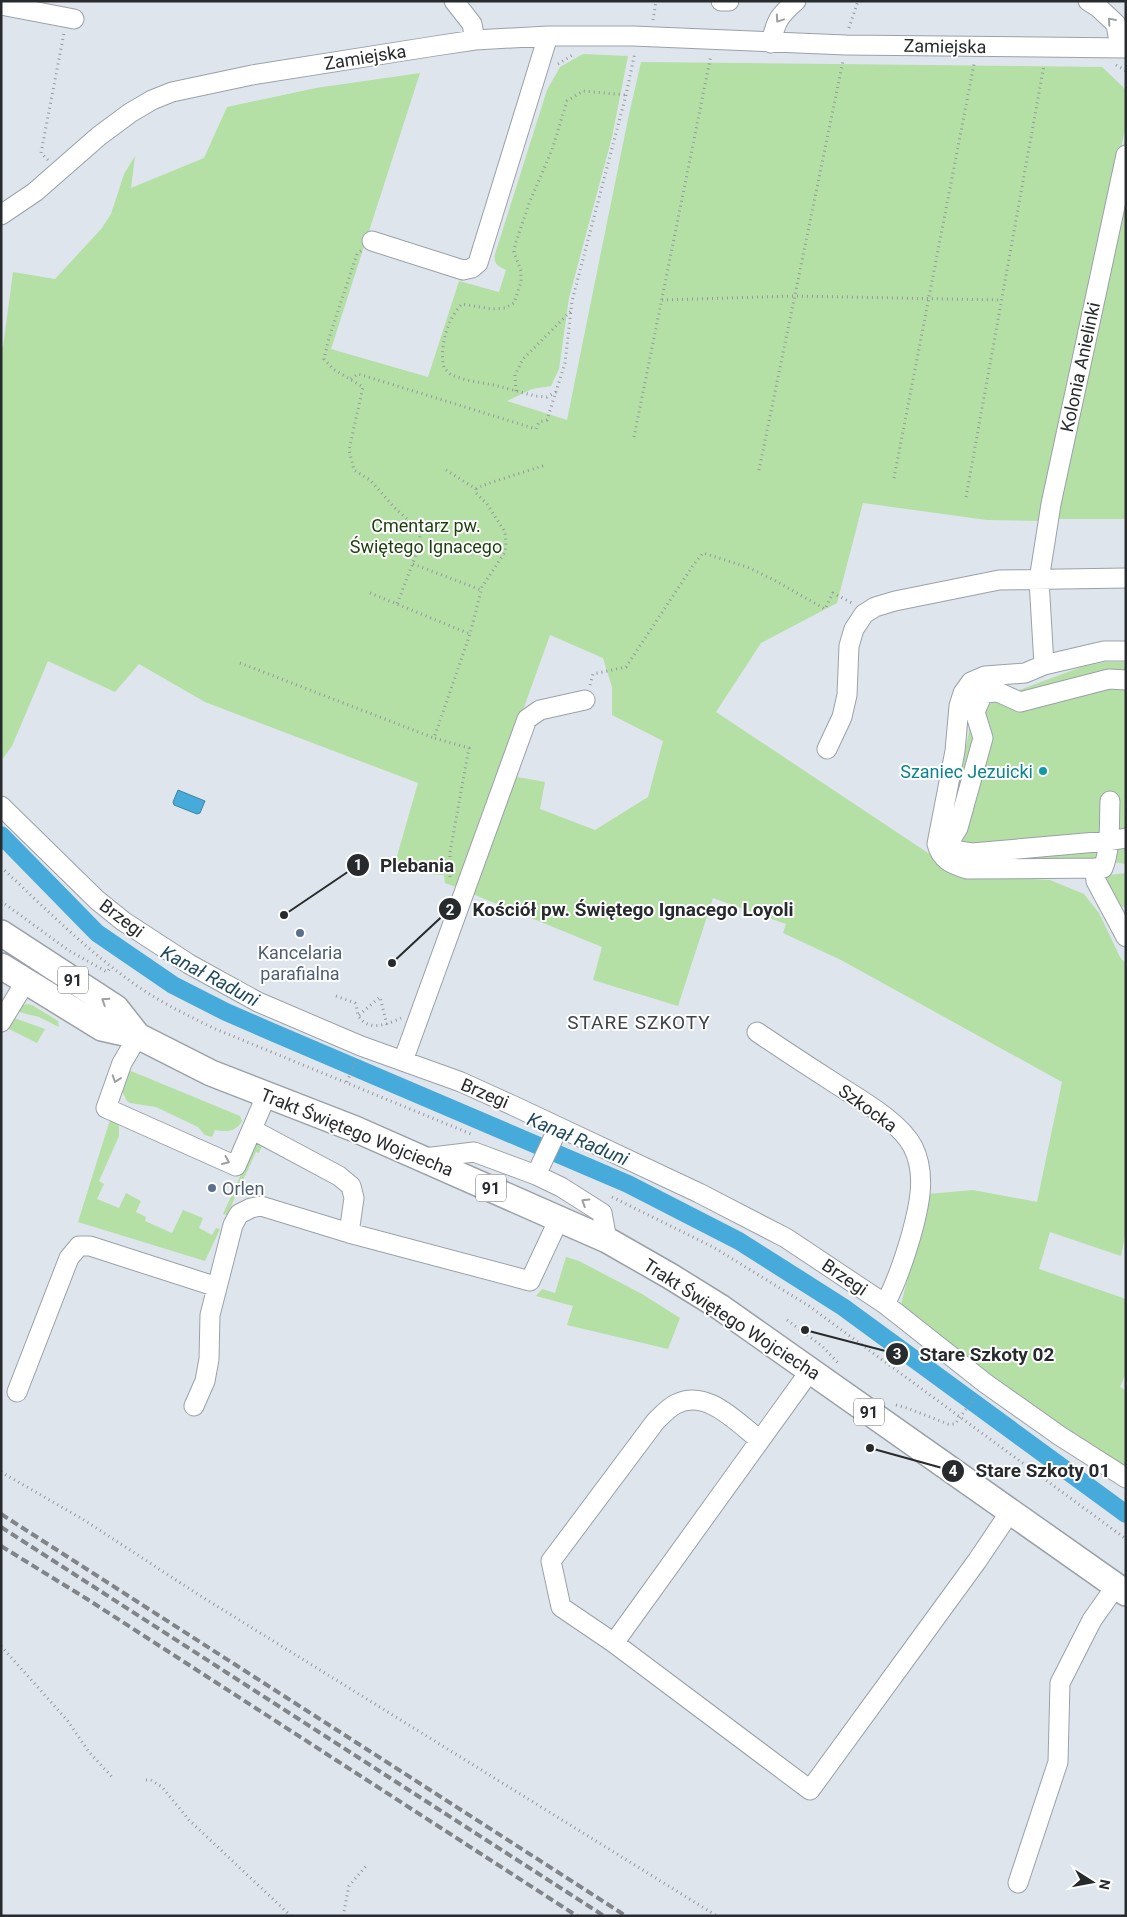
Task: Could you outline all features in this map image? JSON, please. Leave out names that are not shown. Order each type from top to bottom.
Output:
[{"type":"main road","name":"Trakt Świętego Wojciecha","points":[[1,933],[116,1008],[138,1036]]},
{"type":"main road","name":"Trakt Świętego Wojciecha","points":[[1,966],[102,1028],[138,1036],[211,1073],[268,1094],[424,1158],[607,1240],[712,1302],[1121,1589]]},
{"type":"street","points":[[454,1],[472,24],[475,40]]},
{"type":"street","points":[[721,1],[729,1]]},
{"type":"street","points":[[771,43],[775,23],[796,1]]},
{"type":"street","name":"Zamiejska","points":[[1,215],[34,192],[99,136],[130,113],[152,100],[172,92],[252,75],[475,40],[548,36],[638,37],[771,43],[1123,48],[1116,24],[1099,8],[1088,1]]},
{"type":"street","points":[[1,4],[39,6],[74,20]]},
{"type":"street","points":[[372,240],[462,270],[472,268],[478,263],[548,36]]},
{"type":"street","name":"Kolonia Anielinki","points":[[1044,665],[1039,580],[1051,504],[1126,155]]},
{"type":"street","points":[[827,748],[842,717],[847,695],[849,646],[854,629],[864,614],[876,607],[895,600],[991,582],[1126,578]]},
{"type":"street","points":[[1099,868],[967,869],[949,862],[939,853],[937,844],[955,751],[959,706],[963,693],[971,682],[985,676],[1025,672],[1044,665],[1104,651],[1126,651]]},
{"type":"street","points":[[1117,839],[972,853],[959,851],[948,844],[958,828],[983,738],[975,712],[983,692],[998,692],[1020,702],[1109,679],[1126,680]]},
{"type":"street","points":[[404,1061],[527,719],[540,710],[585,700]]},
{"type":"street","points":[[1110,801],[1117,839],[1106,861],[1099,868],[1096,881],[1119,913],[1126,937]]},
{"type":"street","name":"Brzegi","points":[[1,806],[97,900],[123,921],[189,964],[258,1002],[361,1046],[461,1082],[514,1106],[557,1131],[588,1140],[778,1233],[885,1304],[985,1383],[1060,1436],[1126,1478]]},
{"type":"street","points":[[1,1022],[26,981]]},
{"type":"street","name":"Szkocka","points":[[757,1032],[880,1112],[904,1134],[913,1146],[919,1165],[920,1198],[902,1266],[885,1304]]},
{"type":"street","points":[[138,1036],[122,1063],[105,1112],[236,1166],[268,1094]]},
{"type":"street","points":[[252,1130],[340,1176],[351,1186],[354,1198],[349,1233]]},
{"type":"street","points":[[540,1168],[557,1131]]},
{"type":"street","points":[[424,1158],[474,1152],[540,1168],[560,1187],[602,1213],[607,1240]]},
{"type":"street","points":[[194,1406],[205,1381],[209,1359],[210,1315],[233,1225],[239,1214],[250,1208],[261,1206],[278,1210],[349,1233],[530,1281],[559,1219]]},
{"type":"street","points":[[17,1392],[69,1258],[79,1246],[90,1246],[217,1287]]},
{"type":"street","points":[[614,1643],[810,1371]]},
{"type":"street","points":[[760,1440],[712,1403],[691,1399],[675,1404],[655,1422],[552,1561],[561,1607],[614,1643],[810,1790],[978,1561],[1010,1512]]},
{"type":"street","points":[[1018,1883],[1058,1762],[1060,1683],[1092,1620],[1121,1589]]},
{"type":"path","points":[[652,23],[656,1]]},
{"type":"path","points":[[351,378],[358,374],[536,428],[539,422],[546,420],[565,363],[572,301],[626,95],[638,37]]},
{"type":"path","points":[[52,164],[41,153],[62,44]]},
{"type":"path","points":[[634,437],[711,55]]},
{"type":"path","points":[[759,470],[842,65]]},
{"type":"path","points":[[894,478],[974,66]]},
{"type":"path","points":[[966,497],[1000,300],[1044,66]]},
{"type":"path","points":[[556,391],[547,397],[466,380],[451,375],[444,368],[442,348],[454,312],[462,304],[492,309],[505,308],[514,303],[521,282],[521,271],[514,252],[515,245],[530,201],[552,150],[567,101],[572,96],[583,91],[626,95]]},
{"type":"path","points":[[372,240],[357,254],[324,359],[333,369],[351,378],[363,388],[350,450],[354,470],[370,480],[394,507],[421,532],[413,564],[397,604]]},
{"type":"path","points":[[662,300],[794,296],[1000,300]]},
{"type":"path","points":[[516,391],[515,375],[523,359],[571,310]]},
{"type":"path","points":[[476,489],[480,486],[545,465]]},
{"type":"path","points":[[434,738],[470,634],[481,590],[505,552],[506,543],[505,532],[487,504],[476,493],[476,489],[446,470]]},
{"type":"path","points":[[585,700],[593,674],[626,667],[703,553],[747,567],[825,609],[834,593],[858,606],[864,614]]},
{"type":"path","points":[[413,564],[481,590]]},
{"type":"path","points":[[370,593],[470,634]]},
{"type":"path","points":[[240,663],[434,738],[469,748],[450,852],[450,880],[455,889],[463,896]]},
{"type":"path","points":[[1,901],[68,950],[107,972],[111,967]]},
{"type":"path","points":[[336,996],[355,1003],[359,1015],[370,1024],[387,1025],[405,1017],[419,1020]]},
{"type":"path","points":[[359,1015],[380,997],[387,1025]]},
{"type":"path","points":[[347,1082],[356,1060]]},
{"type":"path","points":[[787,1320],[822,1346],[846,1370]]},
{"type":"path","points":[[893,1404],[948,1424],[954,1424],[978,1393]]},
{"type":"path","points":[[1,1472],[84,1520],[216,1605],[717,1916]]},
{"type":"path","points":[[1,1646],[67,1720],[90,1752],[114,1779]]},
{"type":"path","points":[[146,1780],[151,1780],[162,1787],[190,1820],[291,1916]]},
{"type":"path","points":[[343,1916],[349,1886],[366,1866]]},
{"type":"green space","name":"Cmentarz pw. Świętego Ignacego","points":[[583,54],[628,56],[612,137],[569,298],[559,369],[551,386],[532,389],[507,401],[567,420],[641,62],[1102,67],[1126,92],[1126,125],[1040,521],[987,520],[863,503],[837,603],[761,643],[716,712],[931,855],[945,871],[969,876],[1050,880],[1084,894],[1099,913],[1120,957],[1126,964],[1126,1230],[1121,1256],[1050,1232],[1039,1269],[1126,1299],[1126,1373],[1120,1387],[1126,1390],[1126,1472],[900,1309],[928,1194],[973,1190],[1037,1202],[1062,1082],[841,960],[783,933],[786,924],[713,898],[678,1006],[593,980],[602,947],[470,893],[512,776],[545,782],[540,809],[595,830],[648,797],[663,741],[612,715],[612,687],[603,658],[550,635],[459,888],[445,883],[444,875],[430,874],[395,863],[418,783],[205,702],[139,664],[115,692],[48,661],[12,746],[1,761],[1,347],[3,347],[13,272],[55,279],[102,228],[111,214],[124,174],[135,156],[131,188],[204,158],[227,107],[316,88],[420,73],[331,349],[428,377],[459,281],[499,292],[506,270],[497,264],[495,254],[547,90],[560,67]]},
{"type":"green space","points":[[1126,187],[1126,519],[1055,519]]},
{"type":"green space","name":"Szaniec Jezuicki","points":[[1106,662],[1126,662],[1126,864],[1094,859],[968,863],[948,834],[969,732],[968,709],[1084,666]]},
{"type":"green space","points":[[1126,873],[1126,907],[1118,907],[1102,876]]},
{"type":"green space","points":[[32,1005],[58,1021],[59,1027],[39,1017],[19,1012],[21,1006]]},
{"type":"green space","points":[[14,1018],[45,1029],[37,1043],[7,1028]]},
{"type":"green space","points":[[126,1069],[240,1116],[242,1121],[234,1129],[215,1130],[212,1137],[205,1135],[198,1127],[156,1107],[130,1103],[121,1089]]},
{"type":"green space","points":[[111,1120],[119,1126],[119,1136],[99,1181],[104,1184],[97,1199],[119,1208],[126,1193],[141,1201],[136,1212],[146,1217],[145,1221],[172,1233],[183,1210],[203,1218],[199,1228],[212,1235],[216,1228],[220,1229],[205,1261],[78,1222]]},
{"type":"green space","points":[[257,1139],[263,1143],[259,1153],[256,1152],[227,1215],[223,1214]]},
{"type":"green space","points":[[566,1257],[579,1261],[642,1294],[680,1318],[668,1349],[567,1325],[573,1306],[536,1296],[542,1289],[555,1293]]},
{"type":"water","points":[[178,790],[205,801],[200,813],[197,814],[174,805],[173,802]]},
{"type":"waterway","name":"Kanał Raduni","points":[[1,835],[97,933],[173,985],[226,1012],[628,1184],[739,1241],[843,1307],[1126,1514]]},
{"type":"railway","points":[[1,1514],[626,1916]]},
{"type":"railway","points":[[1,1527],[604,1916]]},
{"type":"railway","points":[[1,1546],[87,1599],[577,1916]]},
{"type":"place","name":"Szaniec Jezuicki","points":[[1043,771]]},
{"type":"place","name":"Plebania","points":[[284,915]]},
{"type":"place","name":"Kancelaria parafialna","points":[[300,933]]},
{"type":"place","name":"Kościół pw. Świętego Ignacego Loyoli","points":[[392,963]]},
{"type":"place","name":"Orlen","points":[[212,1188]]},
{"type":"place","name":"Stare Szkoty 02","points":[[805,1330]]},
{"type":"place","name":"Stare Szkoty 01","points":[[870,1448]]},
{"type":"district","name":"STARE SZKOTY","points":[[639,1022]]}]
